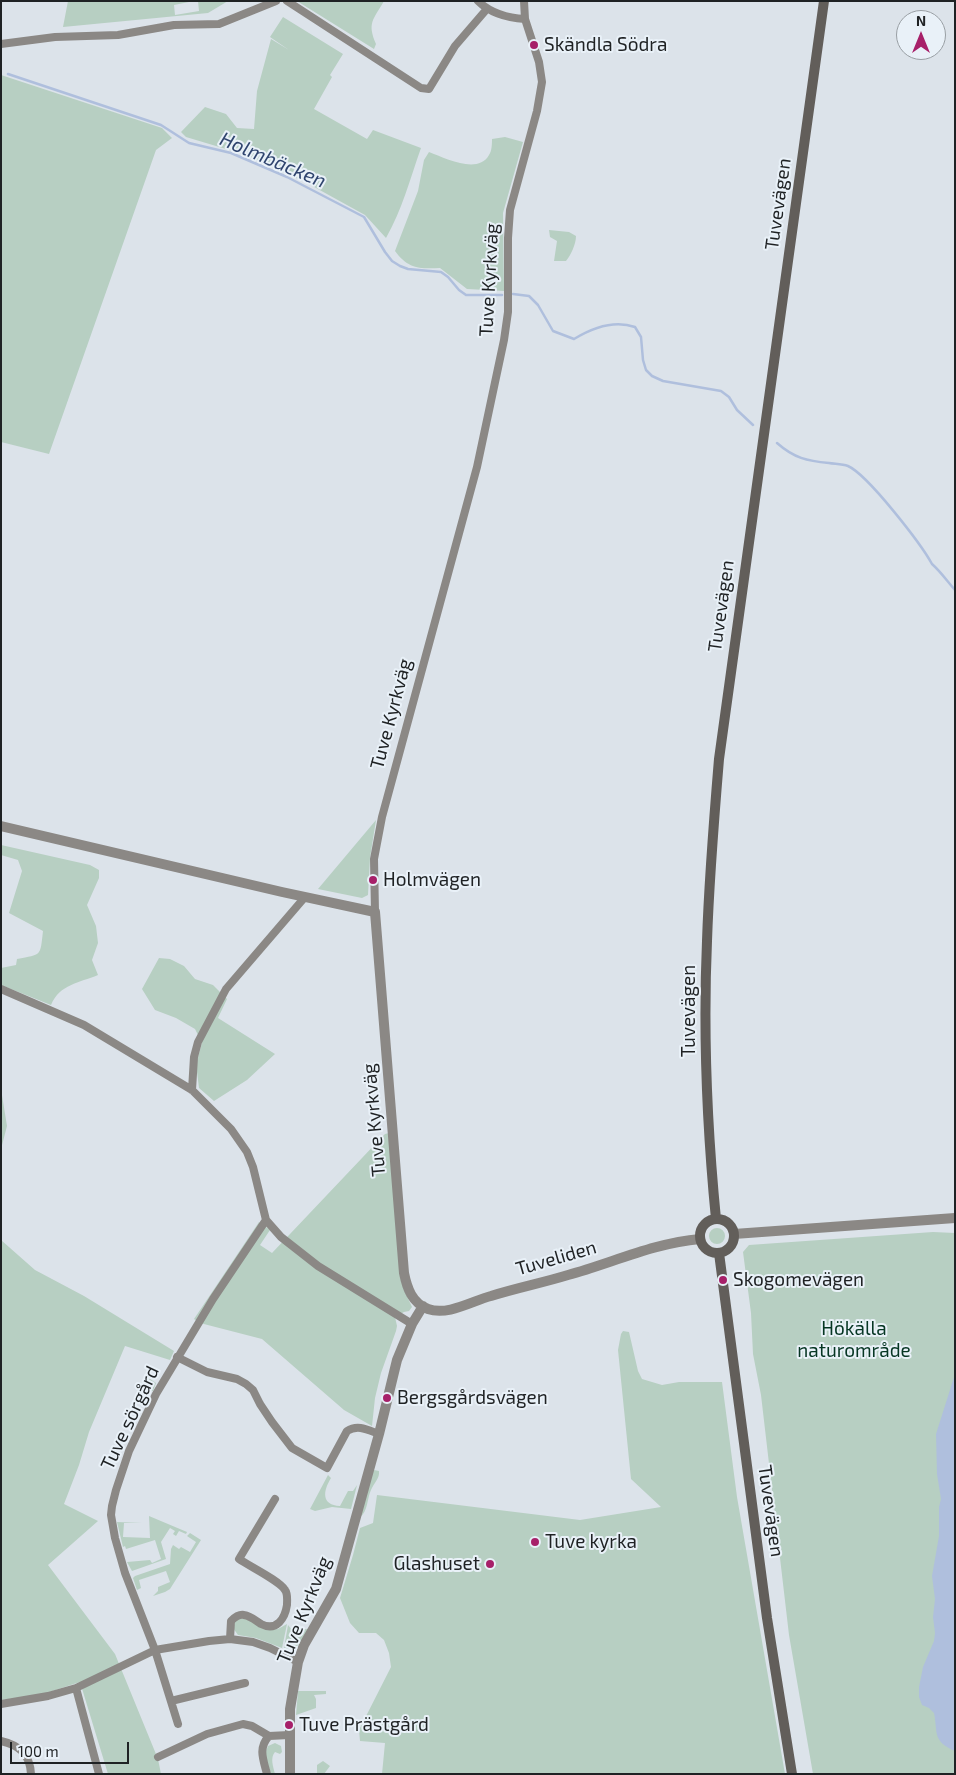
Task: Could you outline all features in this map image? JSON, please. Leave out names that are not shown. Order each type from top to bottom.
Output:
[{"type":"main road","name":"Tuvevägen","points":[[716,1219],[710,1149],[706,975],[710,873],[718,768],[731,661],[824,1]]},
{"type":"main road","points":[[716,1219],[728,1223],[734,1234],[734,1241],[730,1247],[719,1253],[707,1250],[700,1239],[703,1225],[716,1219]]},
{"type":"main road","name":"Tuvevägen","points":[[719,1253],[769,1626],[792,1774]]},
{"type":"street","points":[[1,44],[55,37],[118,35],[174,26],[219,24],[276,1]]},
{"type":"street","points":[[287,1],[380,60],[413,84],[429,89],[455,46],[486,10]]},
{"type":"street","points":[[478,1],[486,10],[517,18],[525,18]]},
{"type":"street","name":"Tuve Kyrkväg","points":[[290,1774],[290,1708],[298,1662],[304,1645],[336,1588],[379,1434],[396,1360],[412,1324],[423,1306],[410,1293],[404,1273],[375,912],[374,859],[382,816],[477,467],[504,340],[508,312],[509,213],[541,89],[542,77],[525,18],[524,1]]},
{"type":"street","points":[[1,826],[375,912]]},
{"type":"street","points":[[192,1090],[194,1057],[198,1042],[226,989],[305,897]]},
{"type":"street","points":[[1,989],[79,1022],[192,1090],[231,1130],[247,1152],[253,1167],[266,1220],[281,1236],[318,1266],[412,1324]]},
{"type":"street","points":[[734,1234],[955,1218]]},
{"type":"street","name":"Tuve sörgård","points":[[178,1724],[155,1650],[115,1538],[111,1515],[112,1506],[129,1451],[156,1394],[177,1357],[266,1220]]},
{"type":"street","name":"Tuveliden","points":[[423,1306],[434,1310],[446,1310],[490,1296],[567,1276],[649,1248],[700,1239]]},
{"type":"street","points":[[177,1357],[207,1372],[237,1379],[246,1384],[253,1390],[272,1422],[292,1448],[326,1468],[347,1431],[357,1427],[379,1434]]},
{"type":"street","points":[[230,1639],[231,1621],[238,1615],[245,1615],[270,1627],[280,1622],[285,1615],[286,1591],[277,1583],[239,1560],[275,1499]]},
{"type":"street","points":[[1,1704],[48,1696],[76,1688],[155,1650],[230,1639],[253,1642],[298,1662]]},
{"type":"street","points":[[171,1701],[245,1683]]},
{"type":"street","points":[[76,1688],[99,1774]]},
{"type":"street","points":[[158,1758],[207,1734],[242,1724],[252,1726],[269,1736],[289,1735]]},
{"type":"street","points":[[267,1774],[261,1747],[269,1736]]},
{"type":"street","points":[[1,1742],[18,1746],[25,1754],[31,1766],[31,1774]]},
{"type":"green space","points":[[68,1],[194,1],[174,5],[175,15],[199,11],[198,1],[228,1],[208,13],[63,27]]},
{"type":"green space","points":[[297,1],[384,1],[372,22],[373,37],[376,44],[374,49]]},
{"type":"green space","points":[[283,17],[343,54],[330,75],[332,77],[314,109],[367,139],[373,130],[421,148],[401,205],[386,238],[365,215],[307,183],[246,155],[186,137],[181,132],[205,107],[226,114],[237,128],[254,129],[257,91],[271,39],[289,50],[270,37]]},
{"type":"green space","points":[[1,75],[162,128],[172,138],[156,150],[49,454],[1,442]]},
{"type":"green space","points":[[505,137],[523,142],[503,213],[504,291],[467,289],[440,268],[415,267],[400,257],[395,251],[418,191],[424,160],[429,152],[452,161],[477,164],[484,161],[489,155],[492,139]]},
{"type":"green space","points":[[549,230],[569,232],[576,236],[573,249],[566,261],[554,261],[557,241],[550,237]]},
{"type":"green space","points":[[376,820],[370,858],[368,895],[362,898],[318,889]]},
{"type":"green space","points":[[1,845],[90,865],[99,870],[99,878],[87,905],[96,926],[98,943],[92,960],[98,975],[65,988],[51,1005],[1,985],[1,968],[16,965],[17,959],[38,953],[43,931],[9,913],[22,871],[18,860],[1,855]]},
{"type":"green space","points":[[159,958],[170,959],[184,966],[195,979],[213,985],[227,999],[218,1018],[275,1054],[247,1080],[214,1101],[199,1088],[196,1064],[202,1043],[195,1029],[176,1018],[155,1010],[142,989]]},
{"type":"green space","points":[[1,1089],[7,1126],[1,1149]]},
{"type":"green space","points":[[389,1133],[400,1276],[412,1307],[409,1311],[395,1317],[396,1331],[381,1373],[375,1398],[372,1426],[344,1410],[262,1339],[200,1323],[194,1319],[259,1222],[270,1230],[260,1245],[272,1253],[380,1139]]},
{"type":"green space","points":[[717,1228],[723,1230],[725,1236],[723,1242],[717,1244],[711,1242],[709,1236],[711,1230]]},
{"type":"green space","name":"Hökälla naturområde","points":[[933,1232],[955,1233],[955,1774],[813,1774],[789,1635],[761,1395],[753,1354],[751,1313],[743,1252],[749,1245]]},
{"type":"green space","points":[[1,1240],[35,1270],[84,1296],[174,1351],[170,1360],[125,1346],[89,1432],[64,1504],[98,1521],[48,1565],[115,1654],[158,1759],[161,1774],[108,1774],[80,1682],[40,1695],[1,1700]]},
{"type":"green space","points":[[623,1331],[629,1332],[638,1371],[642,1379],[662,1385],[679,1382],[722,1382],[737,1497],[785,1774],[382,1774],[385,1743],[360,1741],[359,1730],[391,1667],[389,1653],[384,1640],[376,1633],[359,1633],[350,1623],[340,1598],[360,1528],[373,1523],[377,1495],[580,1520],[661,1507],[631,1479],[618,1350]]},
{"type":"green space","points":[[150,1379],[156,1383],[153,1391],[143,1390],[146,1384],[144,1382]]},
{"type":"green space","points":[[374,1470],[379,1471],[379,1476],[372,1487],[365,1512],[360,1517],[372,1473]]},
{"type":"green space","points":[[328,1475],[331,1478],[326,1488],[325,1496],[329,1503],[334,1505],[340,1506],[348,1491],[353,1491],[357,1485],[351,1509],[332,1507],[315,1511],[310,1509]]},
{"type":"green space","points":[[149,1516],[187,1532],[186,1534],[179,1531],[176,1536],[173,1534],[175,1531],[170,1528],[161,1542],[166,1559],[132,1571],[127,1562],[150,1560],[152,1563],[161,1559],[155,1540],[126,1549],[125,1546],[123,1547],[117,1522],[142,1523],[124,1523],[123,1537],[150,1538]]},
{"type":"green space","points":[[190,1533],[201,1540],[170,1589],[153,1596],[158,1591],[158,1587],[170,1582],[166,1571],[139,1580],[141,1588],[137,1590],[133,1578],[170,1564],[173,1545],[190,1552],[196,1542],[187,1536]]},
{"type":"green space","points":[[244,1618],[269,1630],[278,1629],[287,1624],[282,1648],[256,1638],[238,1635],[233,1628],[236,1620]]},
{"type":"green space","points":[[288,1625],[292,1630],[309,1629],[300,1644],[293,1648],[284,1648]]},
{"type":"green space","points":[[298,1691],[326,1691],[326,1694],[314,1695],[316,1708],[296,1715]]},
{"type":"green space","points":[[275,1743],[281,1746],[282,1752],[280,1754],[275,1752],[273,1754],[272,1762],[275,1774],[271,1774],[265,1754],[268,1746]]},
{"type":"green space","points":[[323,1761],[330,1766],[324,1774],[317,1774],[317,1765]]},
{"type":"water","points":[[955,1374],[955,1751],[939,1740],[934,1713],[922,1705],[919,1697],[919,1687],[923,1667],[934,1641],[935,1633],[933,1617],[935,1599],[932,1576],[939,1536],[939,1507],[941,1499],[937,1474],[936,1434]]},
{"type":"waterway","name":"Holmbäcken","points":[[8,74],[161,125],[189,143],[231,153],[287,177],[364,217],[385,252],[392,261],[400,266],[408,269],[441,272],[466,295],[502,295]]},
{"type":"waterway","name":"Holmbäcken","points":[[513,294],[529,296],[538,305],[553,331],[574,339],[588,331],[604,326],[620,324],[635,327],[641,337],[646,370],[652,376],[663,381],[721,391],[729,397],[737,410],[753,425]]},
{"type":"waterway","name":"Holmbäcken","points":[[777,443],[801,458],[846,465],[857,472],[893,511],[932,564],[955,590]]},
{"type":"place","name":"Skändla Södra","points":[[534,45]]},
{"type":"place","name":"Holmvägen","points":[[373,880]]},
{"type":"place","name":"Skogomevägen","points":[[723,1280]]},
{"type":"place","name":"Bergsgårdsvägen","points":[[387,1398]]},
{"type":"place","name":"Tuve kyrka","points":[[535,1542]]},
{"type":"place","name":"Glashuset","points":[[490,1564]]},
{"type":"place","name":"Tuve Prästgård","points":[[289,1725]]}]
